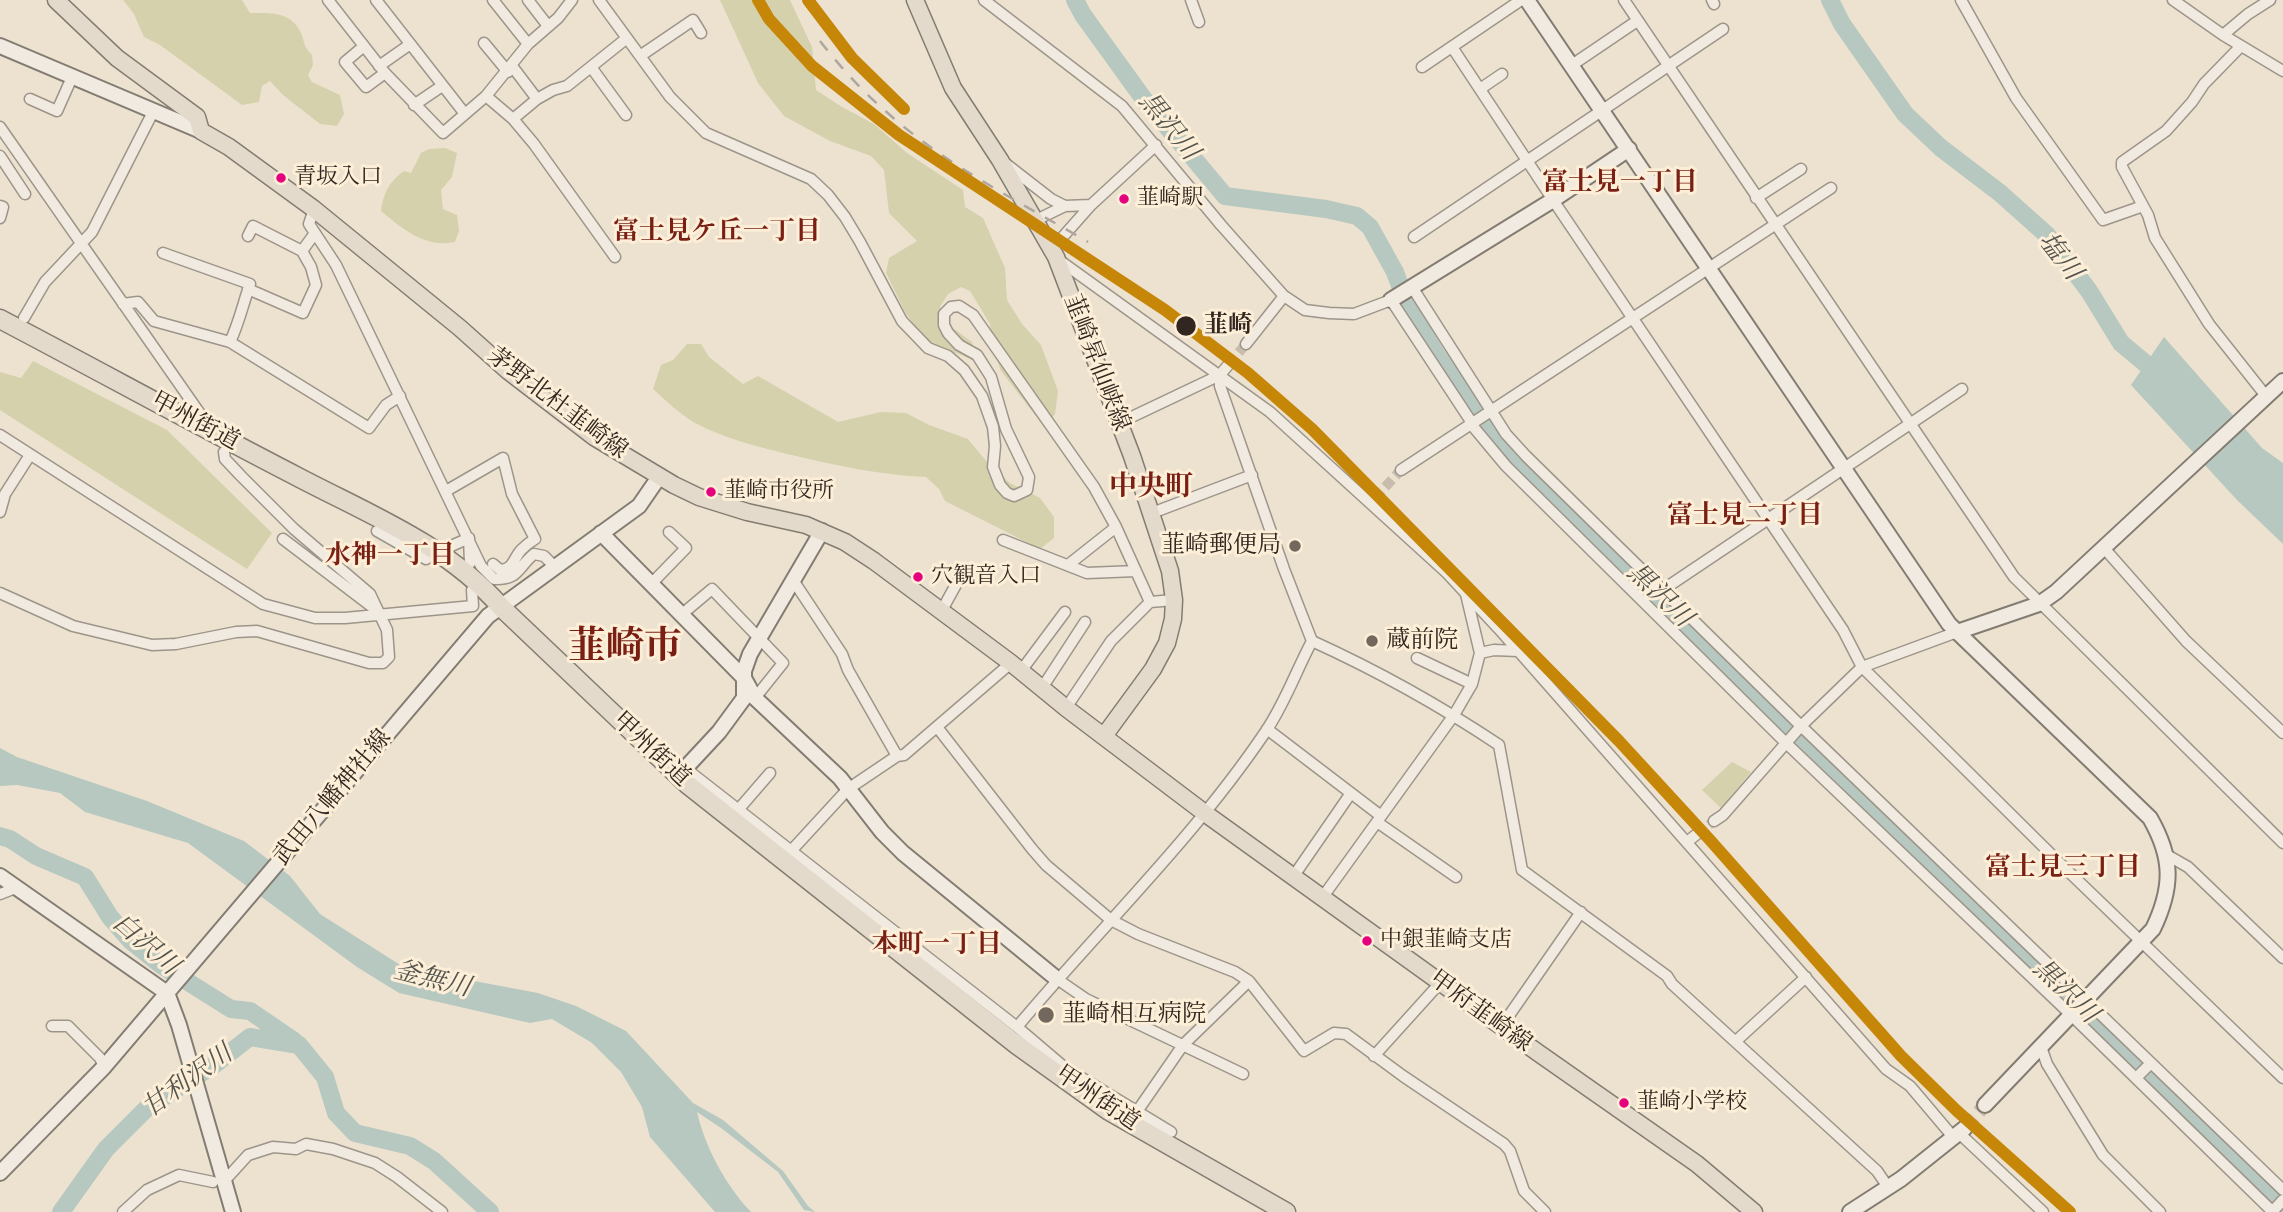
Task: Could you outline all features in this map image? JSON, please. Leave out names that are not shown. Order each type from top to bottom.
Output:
[{"type":"highway","name":"甲州街道","points":[[0,319],[422,540],[485,588],[495,611],[681,772],[1017,1045],[1110,1111],[1286,1212]]},
{"type":"main road","name":"茅野北杜韮崎線","points":[[56,0],[117,58],[197,117],[201,131],[229,147],[314,209],[546,402],[594,437],[659,477],[699,497],[747,512],[795,521],[855,548],[942,611],[1104,736]]},
{"type":"main road","name":"韮崎昇仙峡線","points":[[915,0],[953,88],[1000,160],[1054,253],[1119,422],[1170,571],[1174,600],[1167,643],[1153,669],[1104,736]]},
{"type":"main road","name":"甲府韮崎線","points":[[1104,736],[1322,898],[1697,1164],[1754,1212]]},
{"type":"street","points":[[328,0],[382,69],[443,133],[486,96],[528,44],[572,0]]},
{"type":"street","points":[[376,0],[465,114]]},
{"type":"street","points":[[493,0],[528,44]]},
{"type":"street","points":[[527,0],[548,26]]},
{"type":"street","points":[[599,0],[670,97],[706,133],[811,178],[828,195],[850,225],[902,321],[928,348],[947,356],[975,383],[993,427],[993,467],[1000,485],[1007,493],[1014,495],[1027,489],[1029,477],[1006,429],[991,377],[977,355],[959,345],[946,330],[944,314],[951,307],[959,306],[982,325],[1051,429],[1094,487],[1116,527],[1150,602]]},
{"type":"street","points":[[984,0],[1122,106],[1284,296],[1305,310],[1354,314],[1391,300],[1553,200],[1629,149]]},
{"type":"street","points":[[1191,0],[1199,22]]},
{"type":"street","points":[[1422,67],[1521,0]]},
{"type":"street","points":[[1527,0],[1949,624],[2150,818],[2160,835],[2169,870],[2167,894],[2153,929],[1985,1105]]},
{"type":"street","points":[[1624,0],[2014,578],[2283,843]]},
{"type":"street","points":[[1961,0],[2016,98],[2103,220],[2143,206]]},
{"type":"street","points":[[2173,0],[2223,35],[2283,71]]},
{"type":"street","points":[[2223,35],[2270,0]]},
{"type":"street","points":[[640,56],[692,20],[701,33]]},
{"type":"street","points":[[1572,65],[1637,21]]},
{"type":"street","points":[[1414,237],[1723,29]]},
{"type":"street","points":[[513,119],[537,99],[567,86],[627,38]]},
{"type":"street","points":[[484,43],[537,99]]},
{"type":"street","points":[[364,46],[345,62],[366,87],[409,45]]},
{"type":"street","points":[[0,46],[201,131]]},
{"type":"street","points":[[2241,46],[2204,84],[2166,131],[2122,162],[2122,167],[2148,215],[2155,238],[2209,324],[2264,398]]},
{"type":"street","points":[[1452,47],[1843,630],[1862,667],[2283,1078]]},
{"type":"street","points":[[591,67],[626,115]]},
{"type":"street","points":[[1480,89],[1502,74]]},
{"type":"street","points":[[30,99],[57,111],[73,75]]},
{"type":"street","points":[[414,105],[442,86]]},
{"type":"street","points":[[486,96],[513,119],[534,144],[615,257]]},
{"type":"street","points":[[24,318],[45,282],[92,232],[154,110]]},
{"type":"street","points":[[0,127],[212,432]]},
{"type":"street","points":[[1156,145],[1091,205],[1054,253],[1270,412],[1372,500],[1466,593],[1886,1069],[1910,1086],[2043,1212]]},
{"type":"street","points":[[0,156],[25,194]]},
{"type":"street","points":[[1000,160],[1066,206]]},
{"type":"street","points":[[1756,198],[1801,169]]},
{"type":"street","points":[[1401,470],[1831,188]]},
{"type":"street","points":[[1036,220],[1066,206],[1091,205]]},
{"type":"street","points":[[0,206],[4,207],[0,218]]},
{"type":"street","points":[[314,209],[309,224],[336,265],[481,566],[494,579],[506,579],[517,574],[522,548],[535,539],[512,494],[503,458],[446,491]]},
{"type":"street","points":[[248,236],[253,226],[302,251],[311,267],[316,285],[303,313],[248,289]]},
{"type":"street","points":[[302,251],[315,233]]},
{"type":"street","points":[[163,253],[250,284],[242,316],[230,342]]},
{"type":"street","points":[[1412,287],[1506,434],[1526,456],[1801,726],[2283,1190]]},
{"type":"street","points":[[1246,344],[1284,296]]},
{"type":"street","points":[[1391,300],[1471,424],[1506,466],[1786,743],[2071,1015],[2272,1212],[2283,1200]]},
{"type":"street","points":[[123,304],[138,302],[154,321],[230,342],[369,428],[386,405],[400,396]]},
{"type":"street","points":[[1119,422],[1220,375],[1229,364]]},
{"type":"street","points":[[1220,375],[1220,387],[1283,569],[1312,641],[1367,666],[1454,715],[1499,745],[1522,870],[1667,976],[1672,984],[1877,1171],[1888,1187]]},
{"type":"street","points":[[1714,821],[1723,815],[1801,726],[1862,667],[2039,604],[2056,592],[2283,381]]},
{"type":"street","points":[[1664,589],[1962,389]]},
{"type":"street","points":[[0,435],[263,604],[316,618],[380,614],[473,606],[472,590]]},
{"type":"street","points":[[0,593],[73,626],[152,645],[176,644],[236,632],[257,631],[369,663],[383,663],[389,657],[387,630],[370,594],[286,520],[225,458],[224,452]]},
{"type":"street","points":[[0,512],[5,494],[30,455]]},
{"type":"street","points":[[1152,513],[1252,475]]},
{"type":"street","name":"武田八幡神社線","points":[[0,1173],[104,1067],[495,611],[639,506],[659,477]]},
{"type":"street","points":[[1068,565],[1116,527]]},
{"type":"street","points":[[377,531],[426,559],[430,556]]},
{"type":"street","points":[[822,531],[750,654],[744,678],[744,698],[719,732],[681,772],[738,810],[1017,1027],[1064,1067],[1171,1132]]},
{"type":"street","points":[[652,583],[686,548],[669,532]]},
{"type":"street","points":[[601,533],[744,678],[755,698],[848,789],[882,832],[903,853],[1057,979],[1086,999],[1243,1074]]},
{"type":"street","points":[[449,547],[469,538]]},
{"type":"street","points":[[469,538],[470,563]]},
{"type":"street","points":[[283,539],[380,614]]},
{"type":"street","points":[[1003,540],[1087,573],[1136,571]]},
{"type":"street","points":[[2106,546],[2186,640],[2283,733]]},
{"type":"street","points":[[492,564],[500,569],[508,569],[534,554],[544,556],[555,566]]},
{"type":"street","points":[[793,580],[842,654],[848,670],[897,756]]},
{"type":"street","points":[[942,611],[958,581]]},
{"type":"street","points":[[681,615],[712,589],[783,663],[755,698]]},
{"type":"street","points":[[1322,898],[1454,715],[1472,684],[1480,653],[1466,593]]},
{"type":"street","points":[[1066,708],[1111,641],[1150,602],[1174,600]]},
{"type":"street","points":[[790,851],[848,789],[897,756],[904,755],[1016,667],[1065,612]]},
{"type":"street","points":[[1042,688],[1085,622]]},
{"type":"street","points":[[1017,1027],[1206,814],[1268,729],[1288,694],[1312,641]]},
{"type":"street","points":[[1480,653],[1494,650],[1518,651]]},
{"type":"street","points":[[1417,658],[1472,684]]},
{"type":"street","points":[[937,727],[1046,865],[1111,920],[1138,934],[1235,972],[1249,981],[1304,1051],[1334,1032],[1346,1034],[1504,1144],[1510,1151],[1524,1191],[1545,1212]]},
{"type":"street","points":[[1268,729],[1456,877]]},
{"type":"street","points":[[738,810],[770,773]]},
{"type":"street","points":[[1293,877],[1351,793]]},
{"type":"street","points":[[1686,842],[1697,834]]},
{"type":"street","points":[[2166,855],[2188,867],[2283,958]]},
{"type":"street","points":[[0,876],[171,989],[233,1212]]},
{"type":"street","points":[[0,894],[18,887]]},
{"type":"street","points":[[1501,1027],[1581,912]]},
{"type":"street","points":[[1736,1041],[1806,977]]},
{"type":"street","points":[[1136,1113],[1183,1045],[1249,981]]},
{"type":"street","points":[[1374,1056],[1440,983]]},
{"type":"street","points":[[52,1026],[68,1026],[100,1058],[104,1067]]},
{"type":"street","points":[[2041,1046],[2047,1065],[2103,1155],[2160,1212]]},
{"type":"street","points":[[2136,1078],[2151,1063]]},
{"type":"street","points":[[1850,1212],[1959,1133]]},
{"type":"street","points":[[228,1177],[248,1155],[273,1147],[296,1149],[306,1144],[333,1149],[375,1163],[442,1212]]},
{"type":"street","points":[[123,1212],[147,1190],[179,1175],[213,1182]]},
{"type":"shaded area","points":[[123,0],[242,0],[250,13],[272,13],[291,20],[296,24],[312,55],[313,65],[308,75],[312,82],[340,95],[344,114],[337,126],[320,124],[283,95],[270,81],[262,86],[259,102],[242,105],[160,45],[144,37],[134,14]]},
{"type":"shaded area","points":[[720,0],[790,0],[812,47],[816,90],[874,124],[907,153],[963,190],[965,207],[983,218],[1005,268],[1007,300],[1022,324],[1041,345],[1058,391],[1055,414],[1045,428],[1001,371],[992,348],[990,324],[970,291],[961,287],[948,294],[940,307],[953,328],[972,342],[977,362],[924,339],[905,312],[886,273],[889,258],[917,241],[889,213],[884,170],[871,156],[830,141],[784,116],[758,83]]},
{"type":"shaded area","points":[[445,148],[457,153],[452,177],[441,190],[443,209],[457,215],[459,231],[455,242],[444,243],[415,236],[381,211],[385,193],[391,183],[404,171],[411,173],[421,153],[429,149]]},
{"type":"shaded area","points":[[687,344],[701,344],[709,357],[743,384],[758,376],[838,422],[881,412],[906,413],[929,425],[968,439],[987,462],[1010,483],[1040,498],[1054,517],[1054,538],[1040,549],[945,501],[939,489],[926,477],[874,472],[787,454],[728,437],[695,423],[653,389],[661,365],[673,360]]},
{"type":"shaded area","points":[[33,361],[167,430],[272,533],[247,569],[0,410],[0,372],[21,378]]},
{"type":"shaded area","points":[[1732,762],[1751,772],[1721,808],[1702,790]]},
{"type":"water","points":[[2164,337],[2262,448],[2283,463],[2283,544],[2237,500],[2131,385]]},
{"type":"water","name":"釜無川","points":[[0,748],[17,757],[147,801],[244,841],[290,876],[320,914],[405,968],[538,993],[576,1006],[626,1031],[693,1103],[723,1120],[783,1171],[815,1212],[804,1210],[778,1172],[697,1112],[705,1139],[718,1165],[751,1212],[715,1212],[650,1137],[642,1107],[621,1072],[592,1043],[552,1019],[530,1023],[399,993],[357,967],[188,843],[85,812],[60,793],[17,785],[0,786]]},
{"type":"waterway","name":"黒沢川","points":[[1075,0],[1143,98],[1225,196],[1326,209],[1357,216],[1370,227],[1395,272],[1408,307],[1436,354],[1494,436],[1649,591],[2122,1044],[2283,1203]]},
{"type":"waterway","name":"塩川","points":[[1830,0],[1842,24],[1905,114],[1941,148],[2000,193],[2047,235],[2089,291],[2121,343],[2164,379]]},
{"type":"waterway","name":"白沢川","points":[[0,836],[10,839],[36,856],[85,877],[110,917],[131,941],[161,965],[231,1009],[250,1011],[294,1041]]},
{"type":"waterway","name":"甘利沢川","points":[[61,1212],[106,1149],[148,1107],[214,1065],[250,1037],[299,1045],[325,1077],[336,1113],[355,1133],[410,1146],[434,1161],[490,1212]]},
{"type":"tunnel","points":[[1229,364],[1246,344]]},
{"type":"tunnel","points":[[1375,498],[1401,470]]},
{"type":"tunnel","points":[[1697,834],[1714,821]]},
{"type":"tunnel","points":[[1965,1128],[1985,1105]]},
{"type":"railway","points":[[820,41],[880,107],[935,151],[1088,242]]},
{"type":"railway","points":[[1051,230],[1089,260]]},
{"type":"transit line","points":[[758,0],[769,19],[812,66],[899,135],[1165,310],[1248,373],[1312,429],[1619,741],[1901,1056],[1956,1110],[2070,1212]]},
{"type":"transit line","points":[[808,0],[852,58],[904,109]]},
{"type":"place","name":"青坂入口","points":[[281,178]]},
{"type":"place","name":"韮崎駅","points":[[1124,199]]},
{"type":"place","name":"韮崎","points":[[1186,326]]},
{"type":"place","name":"韮崎市役所","points":[[711,492]]},
{"type":"place","name":"韮崎郵便局","points":[[1295,546]]},
{"type":"place","name":"穴観音入口","points":[[918,577]]},
{"type":"place","name":"蔵前院","points":[[1372,641]]},
{"type":"place","name":"中銀韮崎支店","points":[[1367,941]]},
{"type":"place","name":"韮崎相互病院","points":[[1046,1015]]},
{"type":"place","name":"韮崎小学校","points":[[1624,1103]]},
{"type":"district","name":"富士見一丁目","points":[[1620,184]]},
{"type":"district","name":"富士見ケ丘一丁目","points":[[717,233]]},
{"type":"district","name":"中央町","points":[[1151,488]]},
{"type":"district","name":"富士見二丁目","points":[[1745,517]]},
{"type":"district","name":"水神一丁目","points":[[390,557]]},
{"type":"district","name":"韮崎市","points":[[625,649]]},
{"type":"district","name":"富士見三丁目","points":[[2063,869]]},
{"type":"district","name":"本町一丁目","points":[[937,946]]}]
